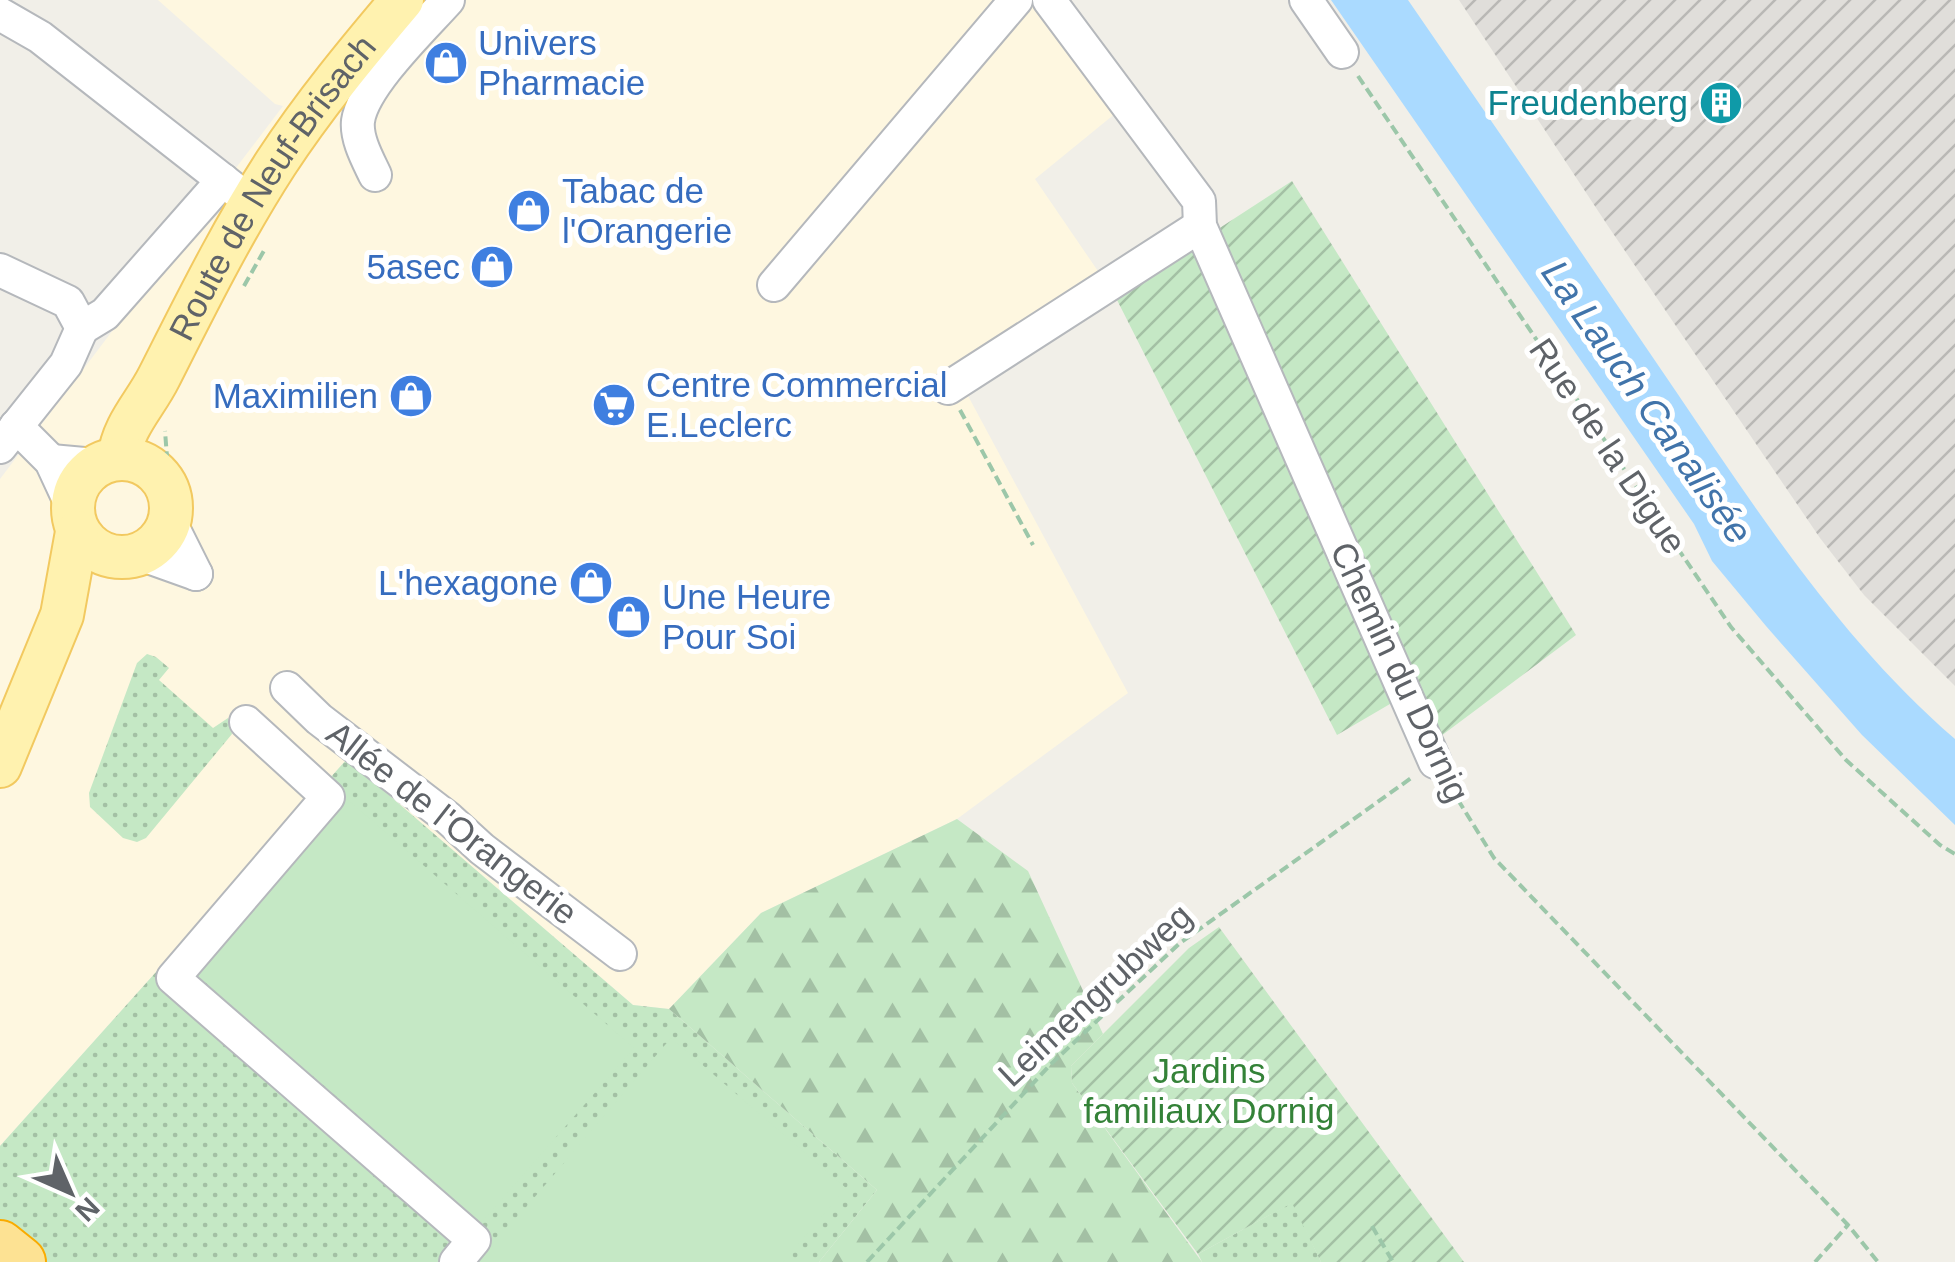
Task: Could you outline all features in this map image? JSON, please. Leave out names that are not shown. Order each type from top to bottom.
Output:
[{"type":"highway","points":[[0,1246],[20,1262]]},
{"type":"main road","name":"Route de Neuf-Brisach","points":[[107,461],[157,382],[238,191],[296,134],[402,0]]},
{"type":"main road","name":"Route de Neuf-Brisach","points":[[157,382],[152,428],[160,475]]},
{"type":"main road","points":[[0,766],[62,616],[78,481],[107,461],[141,462],[160,475],[171,497],[170,522],[158,542],[134,556],[62,616]]},
{"type":"main road","points":[[74,518],[98,552],[134,556]]},
{"type":"street","points":[[375,175],[362,146],[358,120],[370,91],[448,0]]},
{"type":"street","points":[[774,285],[1016,0]]},
{"type":"street","name":"Chemin du Dornig","points":[[1049,0],[1200,201],[1200,226],[1435,762]]},
{"type":"street","points":[[1306,0],[1342,52]]},
{"type":"street","points":[[0,14],[40,36],[238,191],[105,314],[82,328],[66,364],[8,437],[51,461],[107,461]]},
{"type":"street","points":[[948,388],[1200,226]]},
{"type":"street","points":[[0,270],[68,302],[82,328]]},
{"type":"street","points":[[51,461],[74,518]]},
{"type":"street","name":"Allée de l'Orangerie","points":[[286,688],[319,719],[448,818],[482,850],[620,954]]},
{"type":"street","points":[[246,722],[328,797],[173,978],[474,1240],[456,1262]]},
{"type":"path","name":"Rue de la Digue","points":[[1342,52],[1731,628],[1846,760],[1940,846],[1955,854]]},
{"type":"path","points":[[948,388],[1033,545]]},
{"type":"path","name":"Chemin du Dornig","points":[[1435,762],[1494,858],[1848,1225],[1878,1262]]},
{"type":"path","name":"Leimengrubweg","points":[[867,1262],[1051,1064],[1180,942],[1435,762]]},
{"type":"path","points":[[1814,1262],[1848,1225]]},
{"type":"path","points":[[1372,1226],[1393,1262]]},
{"type":"shaded area","points":[[158,0],[1059,0],[1133,99],[1035,179],[1115,296],[967,394],[1128,693],[957,819],[761,913],[669,1009],[633,1005],[347,759],[0,1146],[0,479],[283,106],[275,104]]},
{"type":"shaded area","points":[[1459,0],[1955,0],[1955,686],[1864,595],[1820,538]]},
{"type":"green space","points":[[1292,181],[1576,635],[1441,736],[1419,687],[1337,735],[1115,296]]},
{"type":"green space","points":[[147,654],[169,668],[159,680],[213,728],[228,718],[232,734],[146,838],[137,842],[123,838],[90,807],[89,793],[137,663]]},
{"type":"green space","points":[[347,759],[633,1005],[669,1009],[877,1190],[819,1262],[0,1262],[0,1146]]},
{"type":"green space","points":[[347,799],[634,1048],[481,1223],[195,973]]},
{"type":"green space","points":[[957,819],[1028,871],[1103,1034],[1071,1066],[1072,1083],[1202,1262],[819,1262],[877,1190],[669,1009],[761,913]]},
{"type":"green space","name":"Jardins familiaux Dornig","points":[[1219,927],[1464,1262],[1321,1262],[1292,1203],[1198,1254],[1072,1083],[1071,1066],[1189,948]]},
{"type":"green space","points":[[671,1038],[846,1188],[783,1262],[479,1262]]},
{"type":"green space","points":[[1293,1202],[1321,1262],[1202,1262],[1198,1254]]},
{"type":"water","name":"La Lauch Canalisée","points":[[1331,0],[1408,0],[1803,574],[1875,660],[1955,739],[1955,825],[1862,735],[1712,561],[1694,524]]},
{"type":"place","name":"Univers Pharmacie","points":[[446,63]]},
{"type":"place","name":"Freudenberg","points":[[1721,103]]},
{"type":"place","name":"Tabac de l'Orangerie","points":[[529,211]]},
{"type":"place","name":"5asec","points":[[492,267]]},
{"type":"place","name":"Maximilien","points":[[411,396]]},
{"type":"place","name":"Centre Commercial E.Leclerc","points":[[614,405]]},
{"type":"place","name":"L'hexagone","points":[[591,583]]},
{"type":"place","name":"Une Heure Pour Soi","points":[[629,617]]}]
